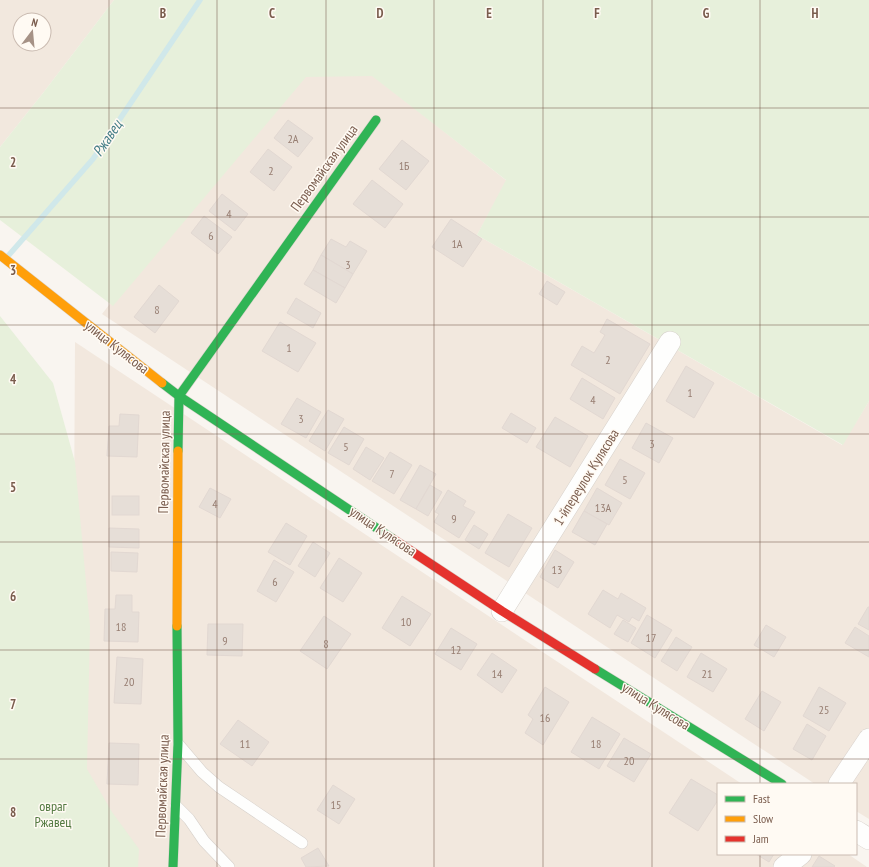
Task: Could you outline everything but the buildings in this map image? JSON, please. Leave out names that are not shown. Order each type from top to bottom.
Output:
[{"type":"street","name":"Первомайская улица","points":[[173,867],[178,743],[176,568],[179,396],[376,120]]},
{"type":"street","name":"улица Кулясова","points":[[0,255],[179,396],[502,611],[780,783]]},
{"type":"street","name":"1-йпереулок Кулясова","points":[[502,611],[670,342]]},
{"type":"street","points":[[839,783],[869,739]]},
{"type":"street","points":[[857,832],[869,839]]},
{"type":"street","points":[[784,867],[800,855]]},
{"type":"lane","points":[[178,743],[202,772],[219,787],[302,843]]},
{"type":"lane","points":[[175,806],[189,819],[204,842],[229,867]]},
{"type":"shaded area","points":[[0,0],[114,0],[0,147]]},
{"type":"shaded area","points":[[321,35],[507,181],[477,235],[842,445],[869,401],[869,819],[857,812],[857,783],[813,783],[102,314]]},
{"type":"shaded area","points":[[75,342],[740,783],[717,783],[717,855],[849,855],[867,867],[72,867]]},
{"type":"green space","points":[[114,0],[869,0],[869,401],[843,445],[477,235],[506,180],[372,76],[306,77],[113,306],[0,220],[0,147]]},
{"type":"green space","name":"овраг Ржавец","points":[[0,316],[53,383],[75,462],[90,626],[87,769],[112,812],[139,849],[138,867],[0,867]]},
{"type":"waterway","name":"Ржавец","points":[[8,256],[93,159],[200,0]]},
{"type":"traffic: fast","points":[[178,451],[179,396],[376,120]]},
{"type":"traffic: fast","points":[[162,383],[179,396],[393,539]]},
{"type":"traffic: fast","points":[[173,867],[178,743],[177,626]]},
{"type":"traffic: fast","points":[[595,669],[780,783]]},
{"type":"traffic: slow","points":[[0,255],[162,383]]},
{"type":"traffic: slow","points":[[177,626],[178,451]]},
{"type":"traffic: jam","points":[[393,539],[502,611],[595,669]]}]
